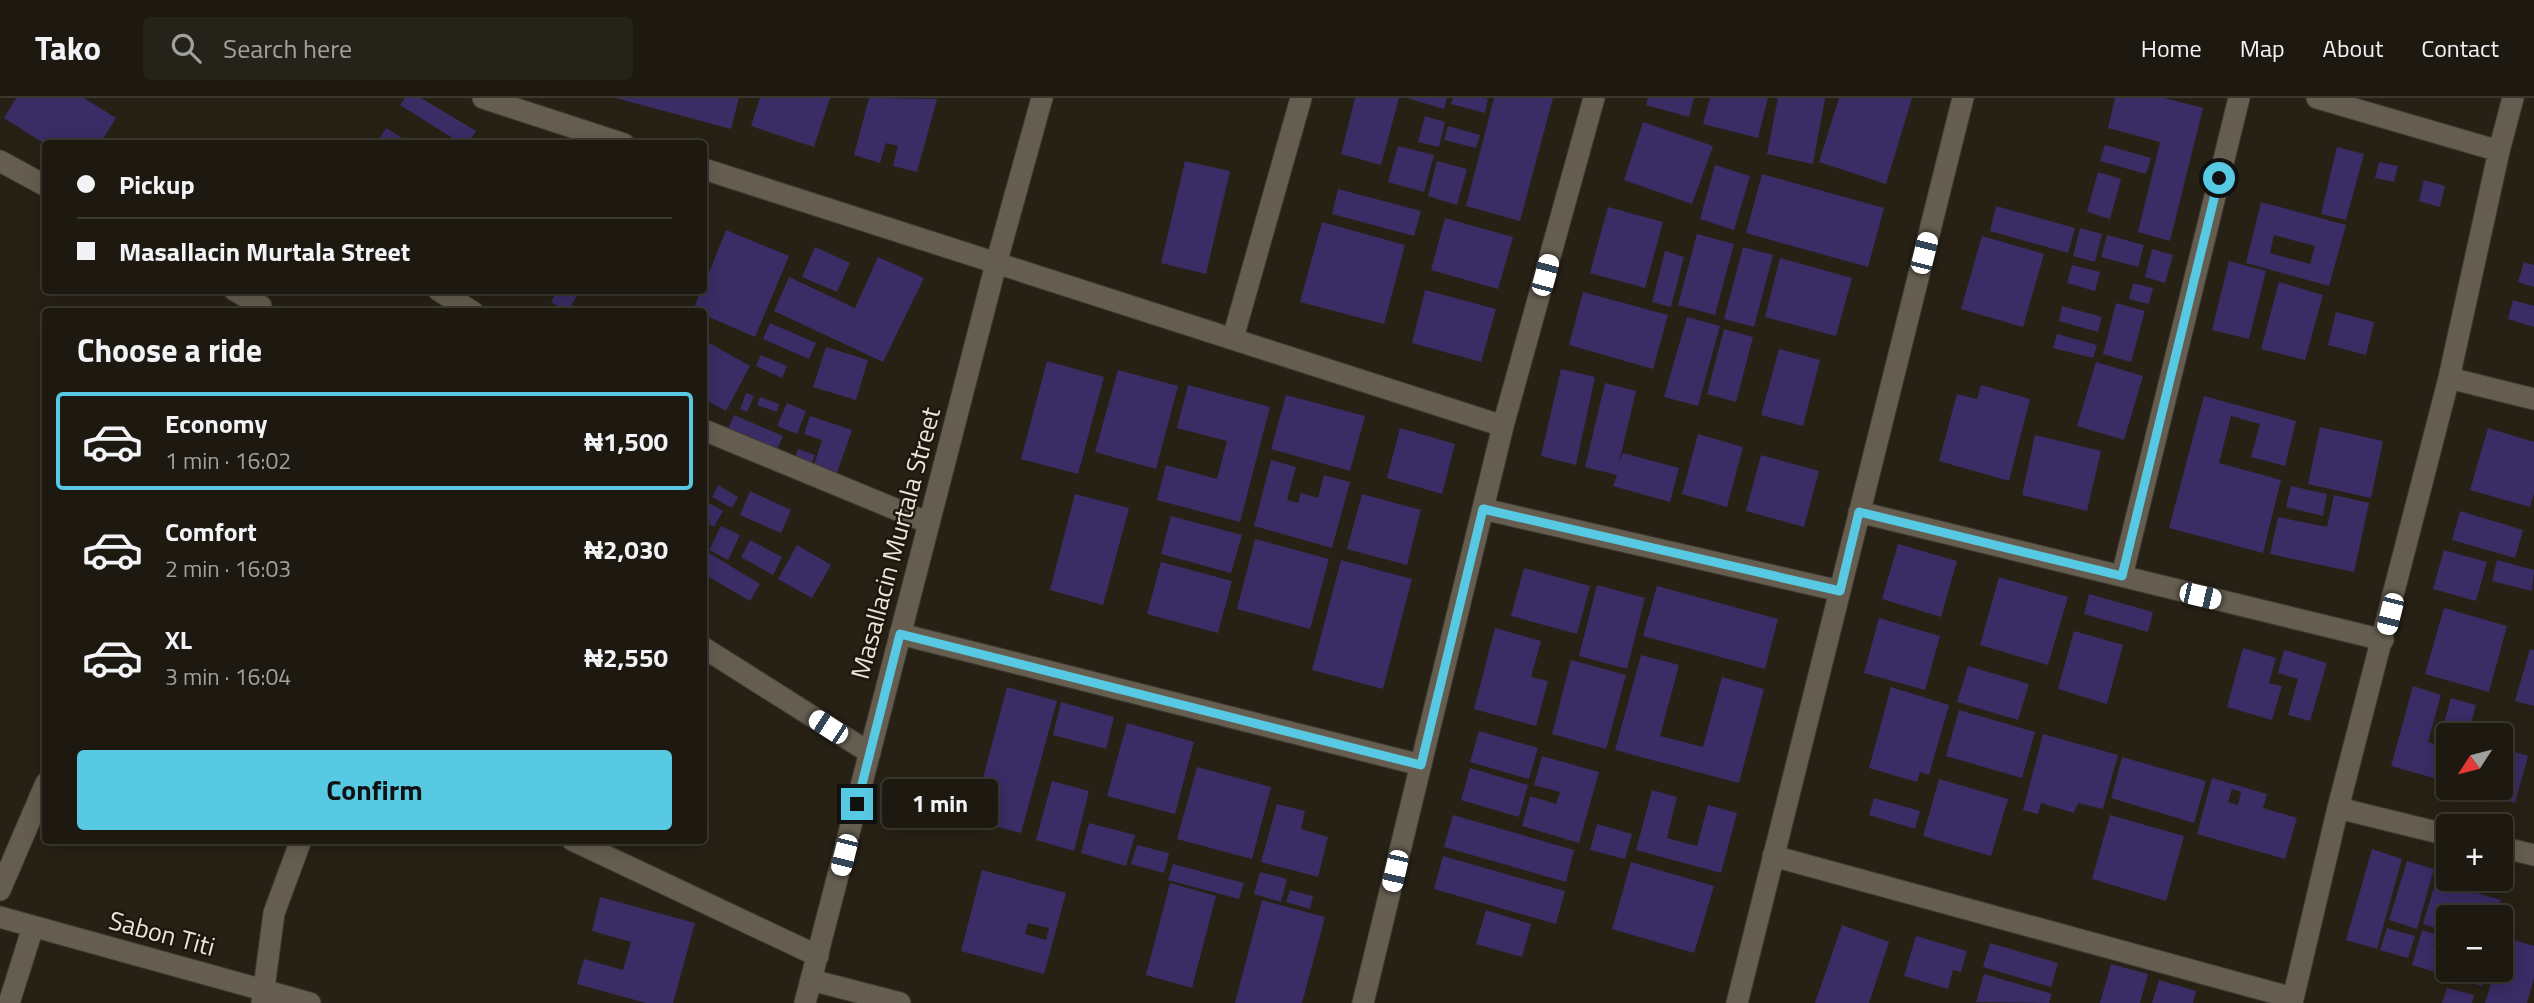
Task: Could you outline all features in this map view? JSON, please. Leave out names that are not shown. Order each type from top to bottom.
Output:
[{"type":"street","points":[[483,98],[612,140]]},
{"type":"street","name":"Masallacin Murtala Street","points":[[805,1003],[996,264],[1042,98]]},
{"type":"street","points":[[1233,338],[1301,98]]},
{"type":"street","points":[[1363,1003],[1503,426],[1594,98]]},
{"type":"street","points":[[1737,1003],[1963,98]]},
{"type":"street","points":[[2122,576],[2239,98]]},
{"type":"street","points":[[2316,98],[2499,151]]},
{"type":"street","points":[[1773,856],[2292,1001],[2449,378],[2513,98]]},
{"type":"street","points":[[0,161],[42,184]]},
{"type":"street","points":[[707,170],[1503,426]]},
{"type":"street","points":[[243,294],[263,303]]},
{"type":"street","points":[[444,294],[467,308]]},
{"type":"street","points":[[2449,378],[2534,399]]},
{"type":"street","points":[[707,431],[929,523]]},
{"type":"street","points":[[1483,509],[1840,591]]},
{"type":"street","points":[[1859,512],[2383,640]]},
{"type":"street","points":[[900,634],[1421,765]]},
{"type":"street","points":[[707,650],[870,753]]},
{"type":"street","points":[[0,890],[42,792]]},
{"type":"street","points":[[2339,808],[2436,832]]},
{"type":"street","points":[[263,997],[274,913],[300,844]]},
{"type":"street","points":[[580,844],[818,956]]},
{"type":"street","points":[[2513,850],[2534,855]]},
{"type":"street","name":"Sabon Titi","points":[[0,917],[263,997],[310,1003]]},
{"type":"street","points":[[9,1003],[33,927]]},
{"type":"street","points":[[811,980],[900,1003]]},
{"type":"building","points":[[16,98],[84,98],[116,118],[102,140],[42,142],[4,118]]},
{"type":"building","points":[[405,98],[421,98],[476,131],[470,140],[456,140],[400,105]]},
{"type":"building","points":[[616,98],[739,98],[731,129]]},
{"type":"building","points":[[760,98],[830,98],[814,147],[751,126]]},
{"type":"building","points":[[869,98],[937,99],[917,172],[893,166],[898,146],[886,143],[880,163],[854,155]]},
{"type":"building","points":[[1355,98],[1399,98],[1381,165],[1341,154]]},
{"type":"building","points":[[1407,98],[1447,98],[1444,109]]},
{"type":"building","points":[[1453,98],[1488,99],[1485,113],[1451,104]]},
{"type":"building","points":[[1494,98],[1553,98],[1520,221],[1466,206]]},
{"type":"building","points":[[1648,98],[1694,98],[1689,117],[1646,105]]},
{"type":"building","points":[[1710,98],[1768,98],[1758,138],[1703,124]]},
{"type":"building","points":[[1778,98],[1825,98],[1813,164],[1767,154]]},
{"type":"building","points":[[1839,98],[1912,98],[1886,184],[1819,162]]},
{"type":"building","points":[[2115,98],[2164,98],[2203,108],[2170,241],[2138,232],[2160,142],[2108,128]]},
{"type":"building","points":[[1425,116],[1445,122],[1439,147],[1418,142]]},
{"type":"building","points":[[1643,122],[1713,146],[1692,204],[1624,180]]},
{"type":"building","points":[[1448,126],[1480,135],[1476,148],[1444,140]]},
{"type":"building","points":[[386,128],[405,140],[378,140]]},
{"type":"building","points":[[2105,145],[2151,158],[2146,174],[2100,161]]},
{"type":"building","points":[[1398,146],[1434,155],[1424,192],[1388,182]]},
{"type":"building","points":[[2337,147],[2364,154],[2346,220],[2321,214]]},
{"type":"building","points":[[1185,161],[1230,171],[1206,274],[1161,263]]},
{"type":"building","points":[[1437,161],[1467,169],[1457,205],[1428,196]]},
{"type":"building","points":[[2379,162],[2398,166],[2394,182],[2375,178]]},
{"type":"building","points":[[1715,165],[1750,176],[1734,230],[1700,219]]},
{"type":"building","points":[[2098,172],[2121,179],[2110,219],[2087,212]]},
{"type":"building","points":[[1762,174],[1884,208],[1868,267],[1746,233]]},
{"type":"building","points":[[2424,180],[2445,186],[2440,207],[2419,201]]},
{"type":"building","points":[[1338,189],[1421,211],[1414,236],[1332,214]]},
{"type":"building","points":[[2261,202],[2346,225],[2329,286],[2246,263]],"holes":[[[2274,235],[2315,246],[2310,264],[2270,253]]]},
{"type":"building","points":[[1996,206],[2075,228],[2068,253],[1990,231]]},
{"type":"building","points":[[1608,207],[1663,222],[1645,288],[1590,273]]},
{"type":"building","points":[[1445,218],[1513,237],[1498,289],[1431,270]]},
{"type":"building","points":[[1322,222],[1405,245],[1384,324],[1300,302]]},
{"type":"building","points":[[2080,228],[2102,234],[2095,262],[2073,256]]},
{"type":"building","points":[[726,230],[789,256],[755,337],[707,316],[707,308],[694,308],[699,294],[707,294],[707,278]]},
{"type":"building","points":[[1697,234],[1734,244],[1715,315],[1678,305]]},
{"type":"building","points":[[2107,235],[2144,245],[2138,267],[2101,257]]},
{"type":"building","points":[[1982,236],[2044,254],[2023,327],[1961,309]]},
{"type":"building","points":[[815,247],[850,263],[837,292],[802,277]]},
{"type":"building","points":[[1743,247],[1773,255],[1754,327],[1724,319]]},
{"type":"building","points":[[2152,249],[2173,255],[2165,283],[2145,277]]},
{"type":"building","points":[[1665,251],[1684,257],[1671,307],[1652,302]]},
{"type":"building","points":[[878,257],[924,278],[883,362],[774,311],[789,277],[855,308]]},
{"type":"building","points":[[1780,258],[1852,278],[1836,336],[1765,317]]},
{"type":"building","points":[[2229,261],[2266,271],[2249,339],[2212,330]]},
{"type":"building","points":[[2524,262],[2534,265],[2534,287],[2518,282]]},
{"type":"building","points":[[2072,265],[2100,272],[2095,291],[2067,283]]},
{"type":"building","points":[[2279,282],[2323,295],[2305,360],[2261,349]]},
{"type":"building","points":[[2133,283],[2153,288],[2149,304],[2129,299]]},
{"type":"building","points":[[1425,290],[1496,309],[1481,362],[1412,343]]},
{"type":"building","points":[[1583,292],[1668,315],[1653,369],[1569,345]]},
{"type":"building","points":[[556,294],[578,294],[570,308],[561,308],[551,302]]},
{"type":"building","points":[[2513,300],[2534,306],[2534,327],[2508,319]]},
{"type":"building","points":[[2116,303],[2145,311],[2131,362],[2103,354]]},
{"type":"building","points":[[2062,306],[2102,317],[2098,332],[2059,321]]},
{"type":"building","points":[[2336,312],[2374,322],[2366,355],[2328,345]]},
{"type":"building","points":[[1687,317],[1720,326],[1698,406],[1664,397]]},
{"type":"building","points":[[770,323],[816,343],[809,359],[763,339]]},
{"type":"building","points":[[1724,329],[1753,337],[1736,402],[1707,394]]},
{"type":"building","points":[[2057,334],[2097,345],[2093,358],[2053,348]]},
{"type":"building","points":[[707,342],[750,366],[726,411],[707,401]]},
{"type":"building","points":[[826,347],[868,360],[856,400],[813,387]]},
{"type":"building","points":[[1779,349],[1820,360],[1803,426],[1761,415]]},
{"type":"building","points":[[761,355],[787,366],[782,378],[756,366]]},
{"type":"building","points":[[1047,361],[1104,377],[1078,474],[1021,459]]},
{"type":"building","points":[[2096,362],[2143,376],[2124,440],[2077,426]]},
{"type":"building","points":[[1561,369],[1595,377],[1576,465],[1541,456]]},
{"type":"building","points":[[1118,370],[1178,386],[1156,469],[1095,452]]},
{"type":"building","points":[[1605,383],[1636,391],[1619,463],[1623,453],[1679,468],[1670,502],[1613,486],[1617,475],[1585,467]]},
{"type":"building","points":[[1188,385],[1270,407],[1240,522],[1157,500],[1166,465],[1217,479],[1227,441],[1177,428]]},
{"type":"building","points":[[1981,385],[2030,399],[2009,481],[1939,461],[1957,394],[1977,399]]},
{"type":"building","points":[[746,393],[754,396],[747,412],[740,409]]},
{"type":"building","points":[[1286,395],[1365,416],[1350,471],[1271,449]]},
{"type":"building","points":[[2204,396],[2296,421],[2285,466],[2251,457],[2260,424],[2231,416],[2219,463],[2281,480],[2263,553],[2169,528]]},
{"type":"building","points":[[760,397],[779,404],[777,412],[757,405]]},
{"type":"building","points":[[787,403],[806,411],[797,434],[777,426]]},
{"type":"building","points":[[734,415],[783,436],[775,454],[726,433]]},
{"type":"building","points":[[810,416],[852,430],[837,473],[814,465],[822,440],[804,434]]},
{"type":"building","points":[[2320,427],[2383,441],[2371,498],[2308,484]]},
{"type":"building","points":[[1400,428],[1455,444],[1442,494],[1387,478]]},
{"type":"building","points":[[2488,428],[2534,442],[2534,494],[2530,507],[2470,490]]},
{"type":"building","points":[[1698,434],[1743,447],[1727,507],[1682,494]]},
{"type":"building","points":[[2035,435],[2101,451],[2087,511],[2022,495]]},
{"type":"building","points":[[798,449],[815,455],[810,467],[794,461]]},
{"type":"building","points":[[1761,455],[1819,471],[1804,527],[1746,511]]},
{"type":"building","points":[[1271,460],[1296,467],[1287,500],[1298,503],[1301,493],[1318,498],[1324,475],[1350,482],[1332,548],[1254,526]]},
{"type":"building","points":[[718,485],[738,497],[732,508],[712,497]]},
{"type":"building","points":[[2291,486],[2327,494],[2323,516],[2286,507]]},
{"type":"building","points":[[750,491],[791,510],[781,533],[740,515]]},
{"type":"building","points":[[1075,494],[1129,508],[1103,605],[1050,590]]},
{"type":"building","points":[[1362,494],[1421,510],[1407,565],[1347,549]]},
{"type":"building","points":[[2334,495],[2369,503],[2354,572],[2270,554],[2278,517],[2327,527]]},
{"type":"building","points":[[707,502],[723,511],[714,527],[707,523]]},
{"type":"building","points":[[2460,511],[2523,530],[2515,558],[2452,540]]},
{"type":"building","points":[[1171,516],[1242,535],[1231,573],[1161,554]]},
{"type":"building","points":[[721,526],[740,535],[728,560],[709,550]]},
{"type":"building","points":[[1255,539],[1329,559],[1310,629],[1237,609]]},
{"type":"building","points":[[750,540],[782,557],[773,575],[741,557]]},
{"type":"building","points":[[1898,544],[1957,561],[1941,617],[1882,599]]},
{"type":"building","points":[[797,545],[831,565],[812,598],[778,579]]},
{"type":"building","points":[[2444,550],[2487,562],[2476,601],[2433,589]]},
{"type":"building","points":[[707,552],[760,584],[750,601],[707,576]]},
{"type":"building","points":[[1341,560],[1412,579],[1383,689],[1312,670]]},
{"type":"building","points":[[2497,560],[2534,570],[2532,591],[2492,581]]},
{"type":"building","points":[[1161,562],[1232,581],[1218,633],[1147,614]]},
{"type":"building","points":[[1524,568],[1590,586],[1577,634],[1511,616]]},
{"type":"building","points":[[1999,577],[2068,597],[2048,665],[1980,645]]},
{"type":"building","points":[[1597,585],[1645,598],[1627,669],[1579,656]]},
{"type":"building","points":[[1657,586],[1778,619],[1765,669],[1643,636]]},
{"type":"building","points":[[2089,594],[2153,612],[2148,632],[2084,614]]},
{"type":"building","points":[[2444,608],[2507,626],[2489,692],[2425,674]]},
{"type":"building","points":[[1879,618],[1940,636],[1925,690],[1864,673]]},
{"type":"building","points":[[1495,628],[1541,641],[1531,677],[1548,681],[1536,726],[1474,709]]},
{"type":"building","points":[[2074,631],[2123,645],[2107,704],[2058,689]]},
{"type":"building","points":[[2243,648],[2276,658],[2269,683],[2282,686],[2272,720],[2227,707]]},
{"type":"building","points":[[2530,649],[2534,650],[2534,706],[2515,701]]},
{"type":"building","points":[[2284,650],[2327,663],[2310,721],[2288,715],[2298,679],[2278,673]]},
{"type":"building","points":[[1641,655],[1679,665],[1660,736],[1703,747],[1722,677],[1764,689],[1739,783],[1615,750]]},
{"type":"building","points":[[1571,660],[1626,675],[1606,749],[1552,734]]},
{"type":"building","points":[[1968,666],[2029,684],[2018,720],[1957,702]]},
{"type":"building","points":[[2413,686],[2441,695],[2428,742],[2436,744],[2436,779],[2391,766]]},
{"type":"building","points":[[1007,687],[1057,701],[1021,833],[972,820]]},
{"type":"building","points":[[1891,687],[1949,705],[1929,775],[1920,772],[1917,782],[1869,768]]},
{"type":"building","points":[[2451,698],[2476,705],[2471,723],[2444,723]]},
{"type":"building","points":[[1061,702],[1114,717],[1106,749],[1053,735]]},
{"type":"building","points":[[1959,710],[2035,732],[2022,778],[1946,756]]},
{"type":"building","points":[[1127,723],[1194,742],[1175,814],[1107,796]]},
{"type":"building","points":[[1479,731],[1538,748],[1529,779],[1470,762]]},
{"type":"building","points":[[2043,734],[2118,755],[2103,809],[2078,803],[2074,813],[2041,803],[2038,814],[2023,810]]},
{"type":"building","points":[[2513,752],[2528,756],[2515,803],[2505,800],[2513,800]]},
{"type":"building","points":[[1542,756],[1599,772],[1579,843],[1522,826],[1530,796],[1556,804],[1560,792],[1534,785]]},
{"type":"building","points":[[2122,757],[2206,781],[2194,823],[2111,798]]},
{"type":"building","points":[[1197,767],[1271,787],[1252,859],[1177,839]]},
{"type":"building","points":[[1470,768],[1528,785],[1519,817],[1461,800]]},
{"type":"building","points":[[2212,778],[2267,794],[2263,808],[2297,818],[2285,859],[2197,834]],"holes":[[[2232,789],[2241,792],[2238,805],[2228,802]]]},
{"type":"building","points":[[1939,779],[2008,799],[1991,856],[1923,836]]},
{"type":"building","points":[[1052,781],[1089,791],[1074,851],[1036,840]]},
{"type":"building","points":[[1652,790],[1677,797],[1667,838],[1697,846],[1708,805],[1737,813],[1721,873],[1636,850]]},
{"type":"building","points":[[1874,798],[1920,811],[1915,829],[1869,815]]},
{"type":"building","points":[[1277,804],[1305,811],[1301,829],[1328,837],[1318,877],[1261,862]]},
{"type":"building","points":[[1453,815],[1574,850],[1566,882],[1444,847]]},
{"type":"building","points":[[2110,815],[2184,836],[2166,901],[2092,879]]},
{"type":"building","points":[[1089,823],[1135,835],[1126,866],[1081,853]]},
{"type":"building","points":[[1597,824],[1632,834],[1625,859],[1590,850]]},
{"type":"building","points":[[1137,845],[1169,853],[1164,873],[1131,864]]},
{"type":"building","points":[[2372,849],[2402,859],[2377,949],[2346,940]]},
{"type":"building","points":[[1443,856],[1565,891],[1556,924],[1434,889]]},
{"type":"building","points":[[2407,861],[2434,869],[2417,929],[2389,920]]},
{"type":"building","points":[[1631,862],[1714,886],[1694,953],[1612,929]]},
{"type":"building","points":[[1173,864],[1244,883],[1239,899],[1168,880]]},
{"type":"building","points":[[982,870],[1066,893],[1044,974],[961,951]],"holes":[[[1028,923],[1049,928],[1046,940],[1025,934]]]},
{"type":"building","points":[[1260,872],[1287,879],[1281,902],[1254,894]]},
{"type":"building","points":[[2436,881],[2436,891],[2470,891],[2501,900],[2500,905],[2436,905],[2436,928],[2423,924]]},
{"type":"building","points":[[1170,883],[1216,896],[1192,988],[1146,975]]},
{"type":"building","points":[[1290,890],[1313,896],[1310,909],[1286,902]]},
{"type":"building","points":[[600,897],[695,923],[673,1003],[646,1003],[577,984],[584,959],[623,970],[631,942],[592,931]]},
{"type":"building","points":[[1262,900],[1325,917],[1302,1003],[1235,1003]]},
{"type":"building","points":[[1486,910],[1531,924],[1522,957],[1476,944]]},
{"type":"building","points":[[1842,925],[1889,942],[1869,1003],[1815,1003]]},
{"type":"building","points":[[2387,928],[2415,936],[2408,958],[2380,950]]},
{"type":"building","points":[[2422,930],[2436,934],[2433,946],[2436,947],[2436,972],[2412,965]]},
{"type":"building","points":[[1916,936],[1967,951],[1961,972],[1953,970],[1948,989],[1904,976]]},
{"type":"building","points":[[2513,940],[2534,946],[2534,978],[2527,1003],[2485,1003],[2491,982],[2513,982]]},
{"type":"building","points":[[1990,943],[2058,963],[2051,987],[1983,967]]},
{"type":"building","points":[[2111,964],[2148,974],[2140,1003],[2100,1003]]},
{"type":"building","points":[[1984,974],[2052,994],[2049,1003],[1976,1002]]},
{"type":"building","points":[[2159,980],[2196,991],[2193,1003],[2152,1003]]},
{"type":"building","points":[[2447,988],[2474,995],[2472,1003],[2442,1003]]},
{"type":"route","points":[[857,804],[900,634],[1421,765],[1483,509],[1840,591],[1859,512],[2122,576],[2219,178]]}]
